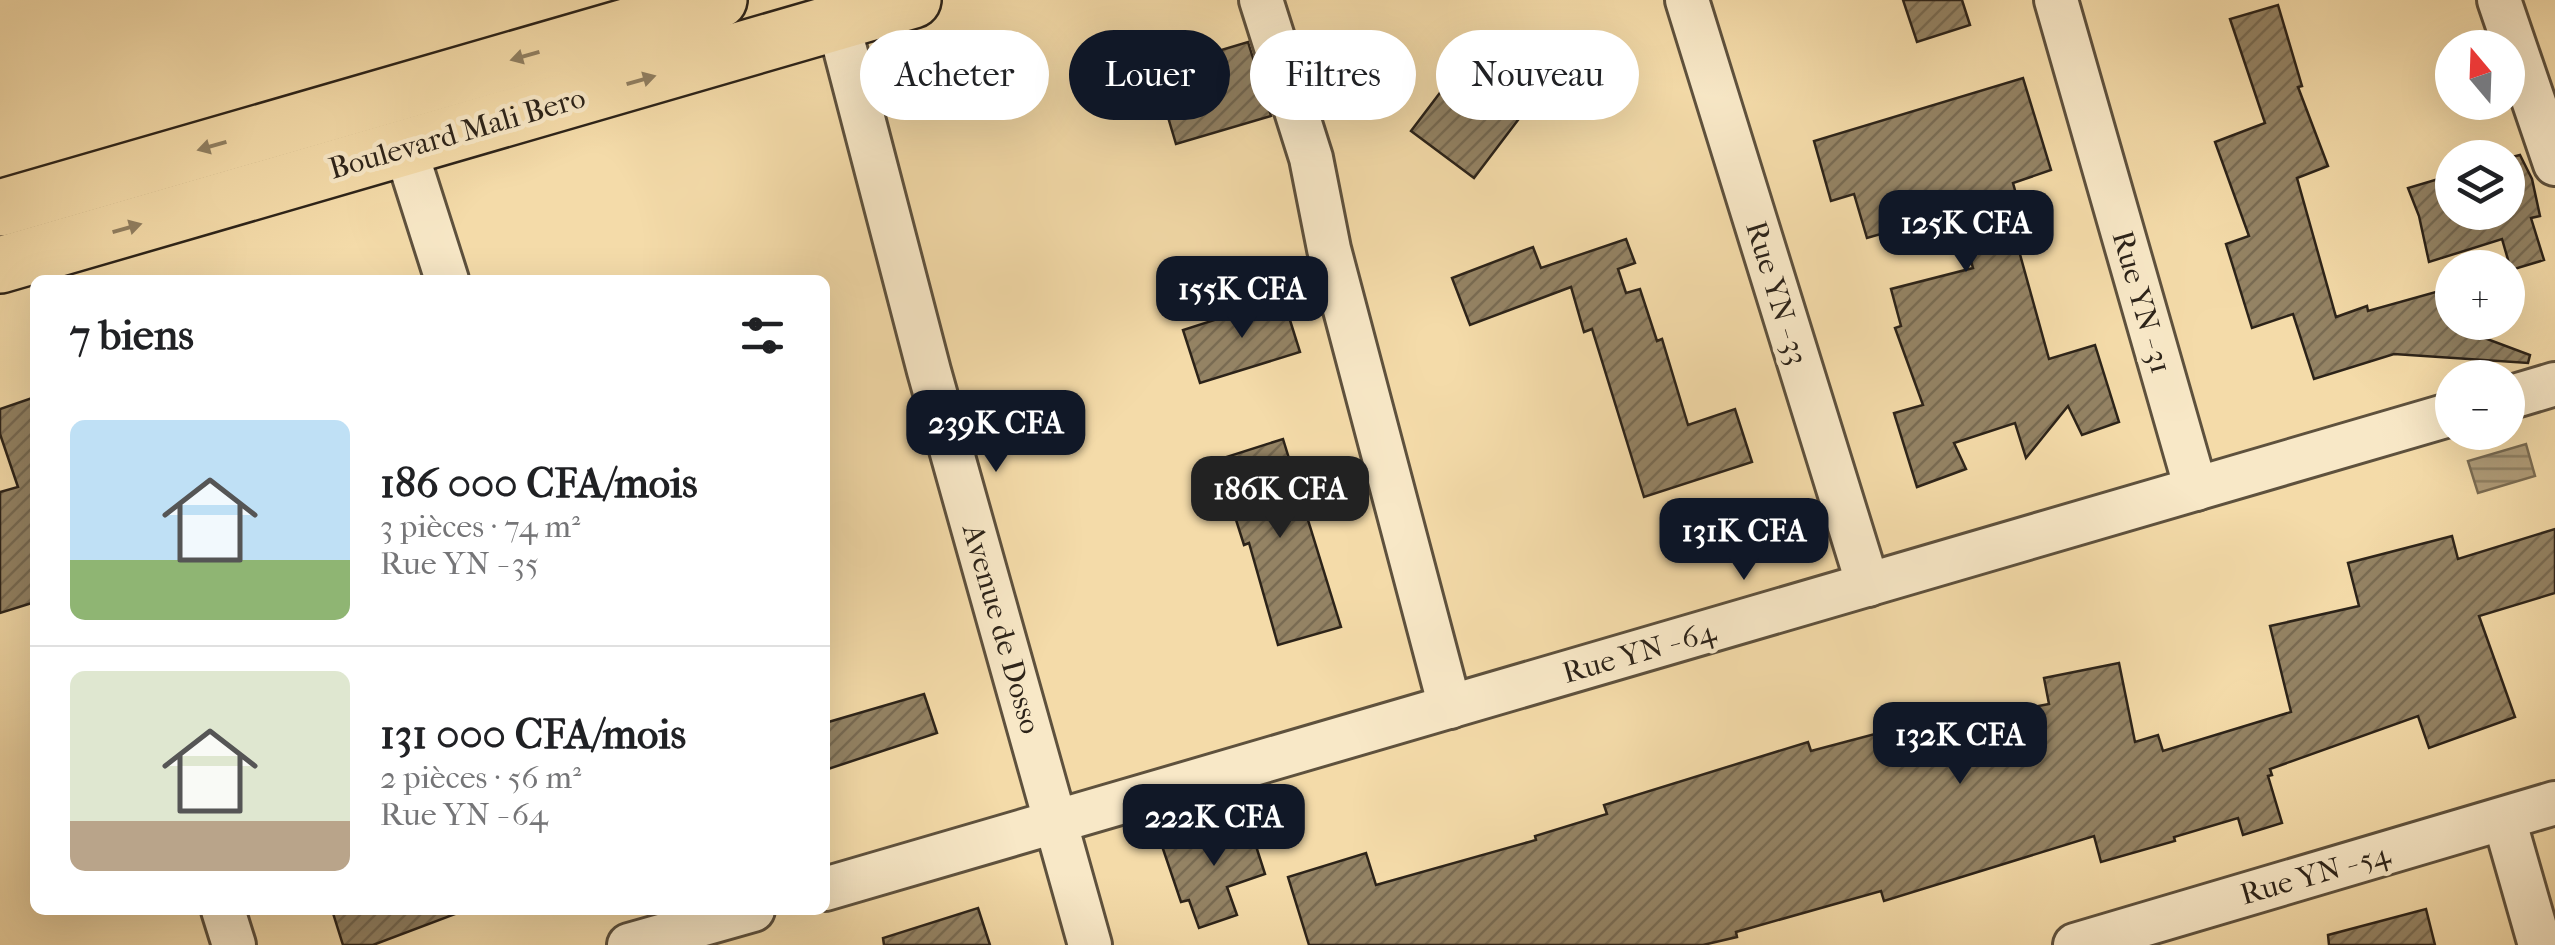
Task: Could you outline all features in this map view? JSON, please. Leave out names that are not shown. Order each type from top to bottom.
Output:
[{"type":"main road","name":"Boulevard Mali Bero","points":[[0,208],[719,0]]},
{"type":"main road","name":"Boulevard Mali Bero","points":[[33,266],[405,148],[913,0]]},
{"type":"street","points":[[1261,0],[1311,158],[1328,249],[1450,707]]},
{"type":"street","name":"Rue YN - 33","points":[[1687,0],[1868,585]]},
{"type":"street","name":"Rue YN - 31","points":[[2056,0],[2196,489]]},
{"type":"street","points":[[2499,0],[2555,164]]},
{"type":"street","name":"Avenue de Dosso","points":[[838,22],[928,371],[1090,945]]},
{"type":"street","points":[[405,148],[446,275]]},
{"type":"street","points":[[2525,393],[2555,384]]},
{"type":"street","name":"Rue YN - 64","points":[[830,888],[2435,419]]},
{"type":"street","name":"Rue YN - 54","points":[[2075,945],[2555,803]]},
{"type":"street","points":[[2504,818],[2540,945]]},
{"type":"street","points":[[225,915],[234,945]]},
{"type":"street","points":[[652,930],[728,915]]},
{"type":"shaded area","points":[[2525,444],[2535,476],[2478,493],[2468,461],[2506,450],[2525,450]]},
{"type":"building","points":[[1903,0],[1962,0],[1970,25],[1917,42]]},
{"type":"building","points":[[2278,5],[2302,86],[2298,87],[2328,166],[2297,178],[2336,317],[2367,306],[2368,311],[2435,292],[2435,340],[2490,340],[2530,355],[2528,363],[2394,354],[2314,379],[2293,314],[2252,328],[2226,244],[2249,236],[2215,142],[2265,123],[2230,19]]},
{"type":"building","points":[[1248,42],[1250,120],[1257,120],[1176,144],[1169,120],[1230,120],[1230,47]]},
{"type":"building","points":[[2023,78],[2051,170],[2013,183],[2018,201],[2006,204],[2049,359],[2095,345],[2119,422],[2082,435],[2068,406],[2026,458],[2015,423],[1954,443],[1966,469],[1917,487],[1894,413],[1923,405],[1895,328],[1901,326],[1891,289],[1973,268],[1957,212],[1867,238],[1854,194],[1831,201],[1814,141]]},
{"type":"building","points":[[1436,98],[1436,120],[1518,120],[1474,178],[1411,131]]},
{"type":"building","points":[[2525,165],[2540,216],[2531,218],[2544,260],[2525,266],[2525,250],[2505,250],[2502,239],[2467,250],[2435,250],[2435,260],[2429,262],[2408,188],[2435,180],[2435,230],[2525,230]]},
{"type":"building","points":[[1626,239],[1635,263],[1618,269],[1626,293],[1640,289],[1657,341],[1662,339],[1688,425],[1735,409],[1752,462],[1644,497],[1592,329],[1584,332],[1571,287],[1470,325],[1452,278],[1533,247],[1541,268]]},
{"type":"building","points":[[1283,298],[1300,352],[1200,383],[1183,330]]},
{"type":"building","points":[[30,399],[30,604],[0,613],[0,492],[18,487],[0,434],[0,409]]},
{"type":"building","points":[[1283,439],[1341,627],[1278,645],[1249,543],[1244,545],[1217,460]]},
{"type":"building","points":[[2555,529],[2555,593],[2479,616],[2515,717],[2429,748],[2418,716],[2270,769],[2272,775],[2268,776],[2282,823],[2243,835],[2238,818],[2101,862],[2094,836],[1884,901],[1881,891],[1703,945],[1309,945],[1288,877],[1366,853],[1376,885],[1536,840],[1535,836],[1607,814],[1604,805],[1808,742],[1811,751],[1924,721],[1926,727],[2049,704],[2044,678],[2119,663],[2135,742],[2158,735],[2163,751],[2291,712],[2270,626],[2359,606],[2348,563],[2452,536],[2458,559]]},
{"type":"building","points":[[924,694],[937,733],[830,768],[830,722]]},
{"type":"building","points":[[1247,818],[1265,874],[1227,887],[1237,915],[1199,928],[1189,900],[1181,902],[1162,846]]},
{"type":"building","points":[[978,908],[990,945],[884,945],[883,938]]},
{"type":"building","points":[[2426,909],[2435,945],[2329,945],[2328,935]]},
{"type":"building","points":[[334,915],[453,915],[373,945],[343,945]]}]
